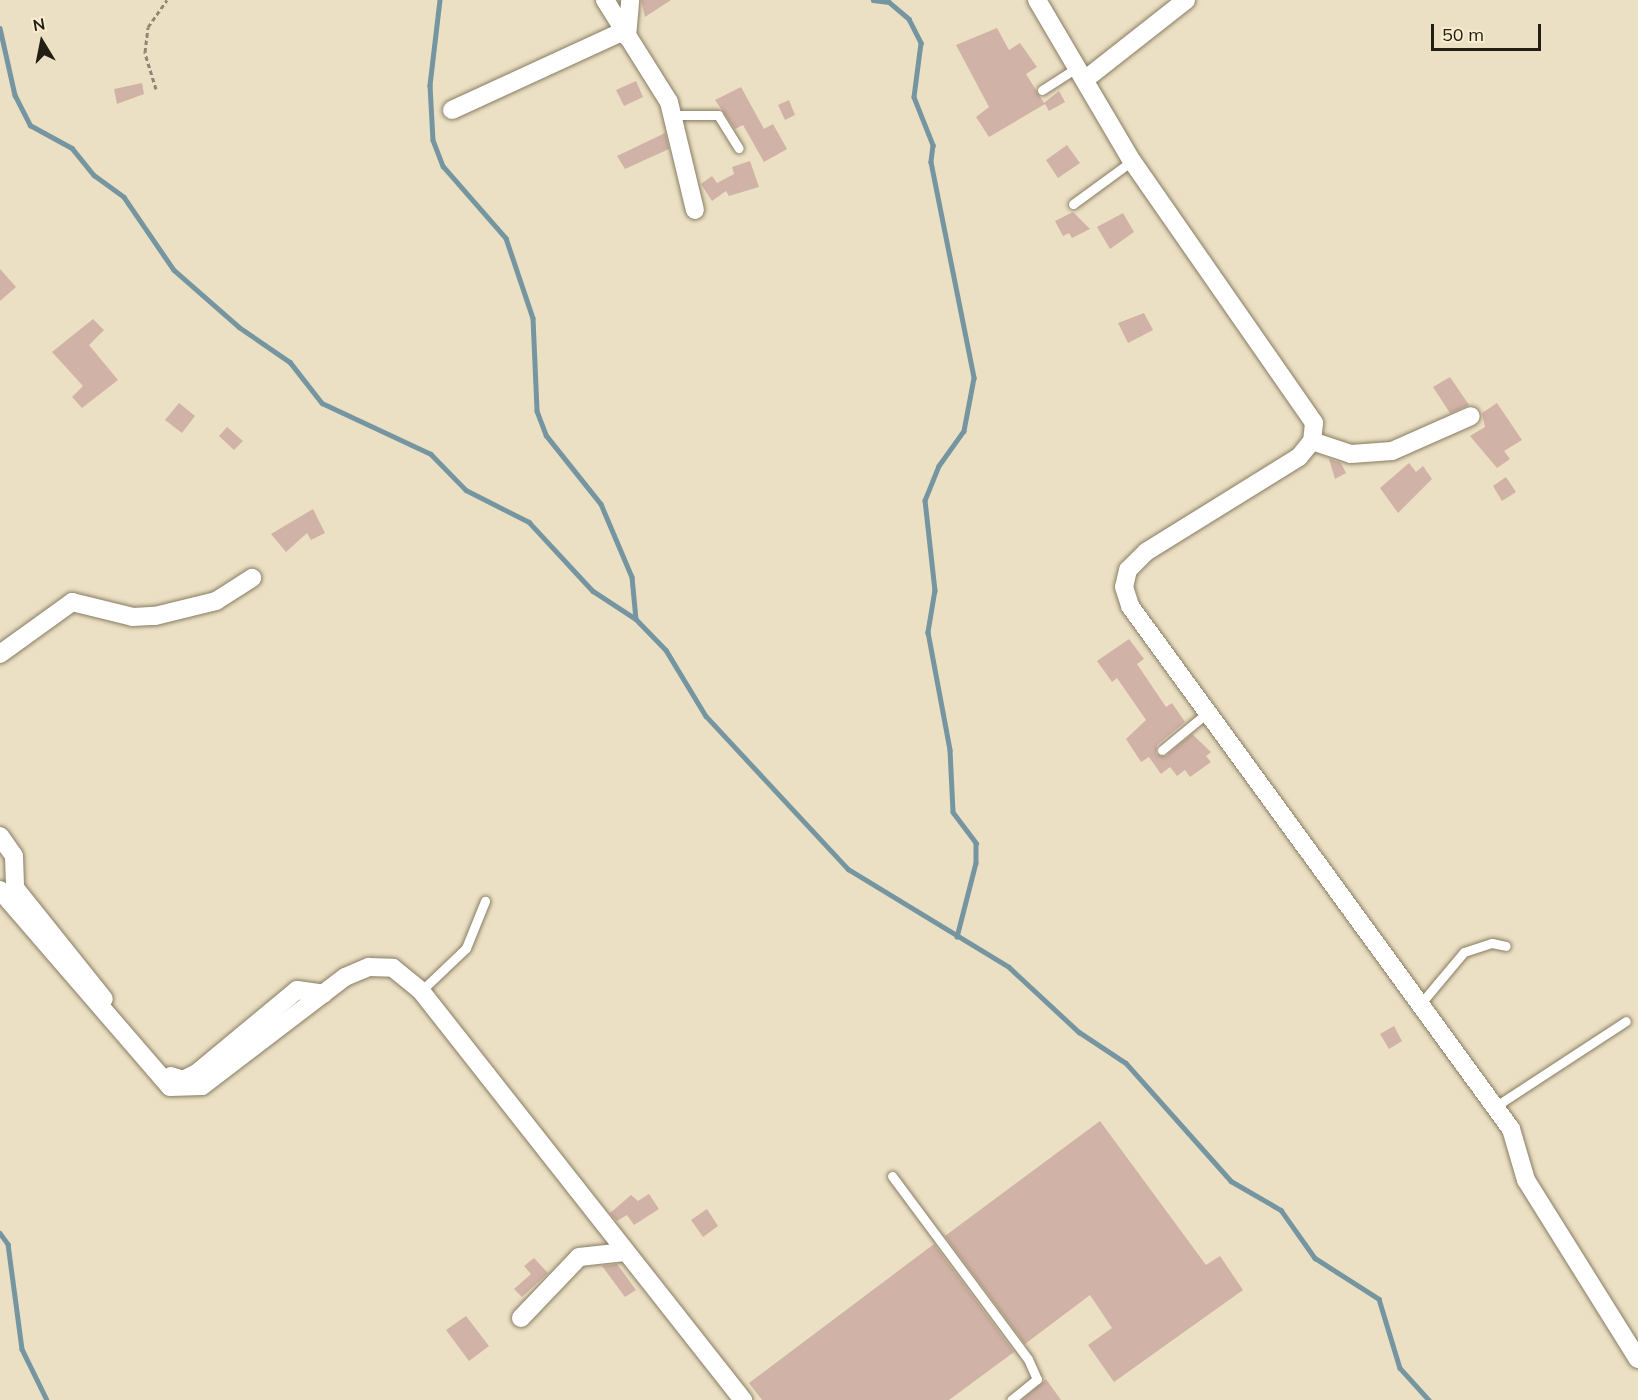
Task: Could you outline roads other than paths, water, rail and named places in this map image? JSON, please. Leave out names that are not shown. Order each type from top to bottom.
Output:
[{"type":"street","points":[[605,0],[672,115],[695,210]]},
{"type":"street","points":[[626,34],[630,0]]},
{"type":"street","points":[[1037,0],[1083,72],[1132,161],[1306,406],[1314,423],[1312,441],[1299,457],[1146,552],[1128,570],[1124,587],[1130,606],[1422,1002],[1496,1107],[1515,1136],[1526,1180],[1638,1359]]},
{"type":"street","points":[[1083,72],[1186,0]]},
{"type":"street","points":[[452,110],[626,34]]},
{"type":"street","points":[[1312,441],[1351,454],[1392,451],[1471,416]]},
{"type":"street","points":[[0,654],[72,602],[133,617],[155,616],[216,601],[252,578]]},
{"type":"street","points":[[0,836],[14,856],[15,888],[172,1077],[183,1080],[197,1073],[297,990],[324,994]]},
{"type":"street","points":[[0,890],[32,933],[170,1087],[202,1086],[324,994],[369,968],[393,968],[421,991],[743,1400]]},
{"type":"street","points":[[521,1318],[579,1257],[625,1252]]},
{"type":"lane","points":[[1042,90],[1083,72]]},
{"type":"lane","points":[[672,115],[718,115],[739,148]]},
{"type":"lane","points":[[1073,204],[1132,161]]},
{"type":"lane","points":[[1162,750],[1207,713]]},
{"type":"lane","points":[[421,991],[466,948],[485,901]]},
{"type":"lane","points":[[1422,1002],[1464,952],[1492,943],[1506,946]]},
{"type":"lane","points":[[1496,1107],[1626,1021]]},
{"type":"lane","points":[[892,1176],[1028,1359],[1037,1379],[1011,1400]]},
{"type":"waterway","points":[[440,0],[430,85],[433,140],[443,166],[506,238],[533,318],[537,411],[546,435],[601,504],[632,577],[636,619]]},
{"type":"waterway","points":[[873,0],[889,2],[909,19],[921,43],[914,97],[933,145],[931,162],[974,378],[964,431],[939,466],[925,500],[935,590],[928,632],[950,750],[953,812],[976,843],[976,863],[957,937]]},
{"type":"waterway","points":[[0,28],[15,95],[30,125],[72,148],[94,175],[124,197],[174,270],[239,327],[290,362],[322,403],[431,454],[466,490],[529,522],[593,591],[636,619],[666,650],[706,716],[848,869],[1009,967],[1079,1032],[1126,1063],[1231,1181],[1281,1210],[1315,1258],[1379,1299],[1400,1368],[1429,1400]]},
{"type":"waterway","points":[[0,1233],[8,1244],[22,1349],[47,1400]]}]
